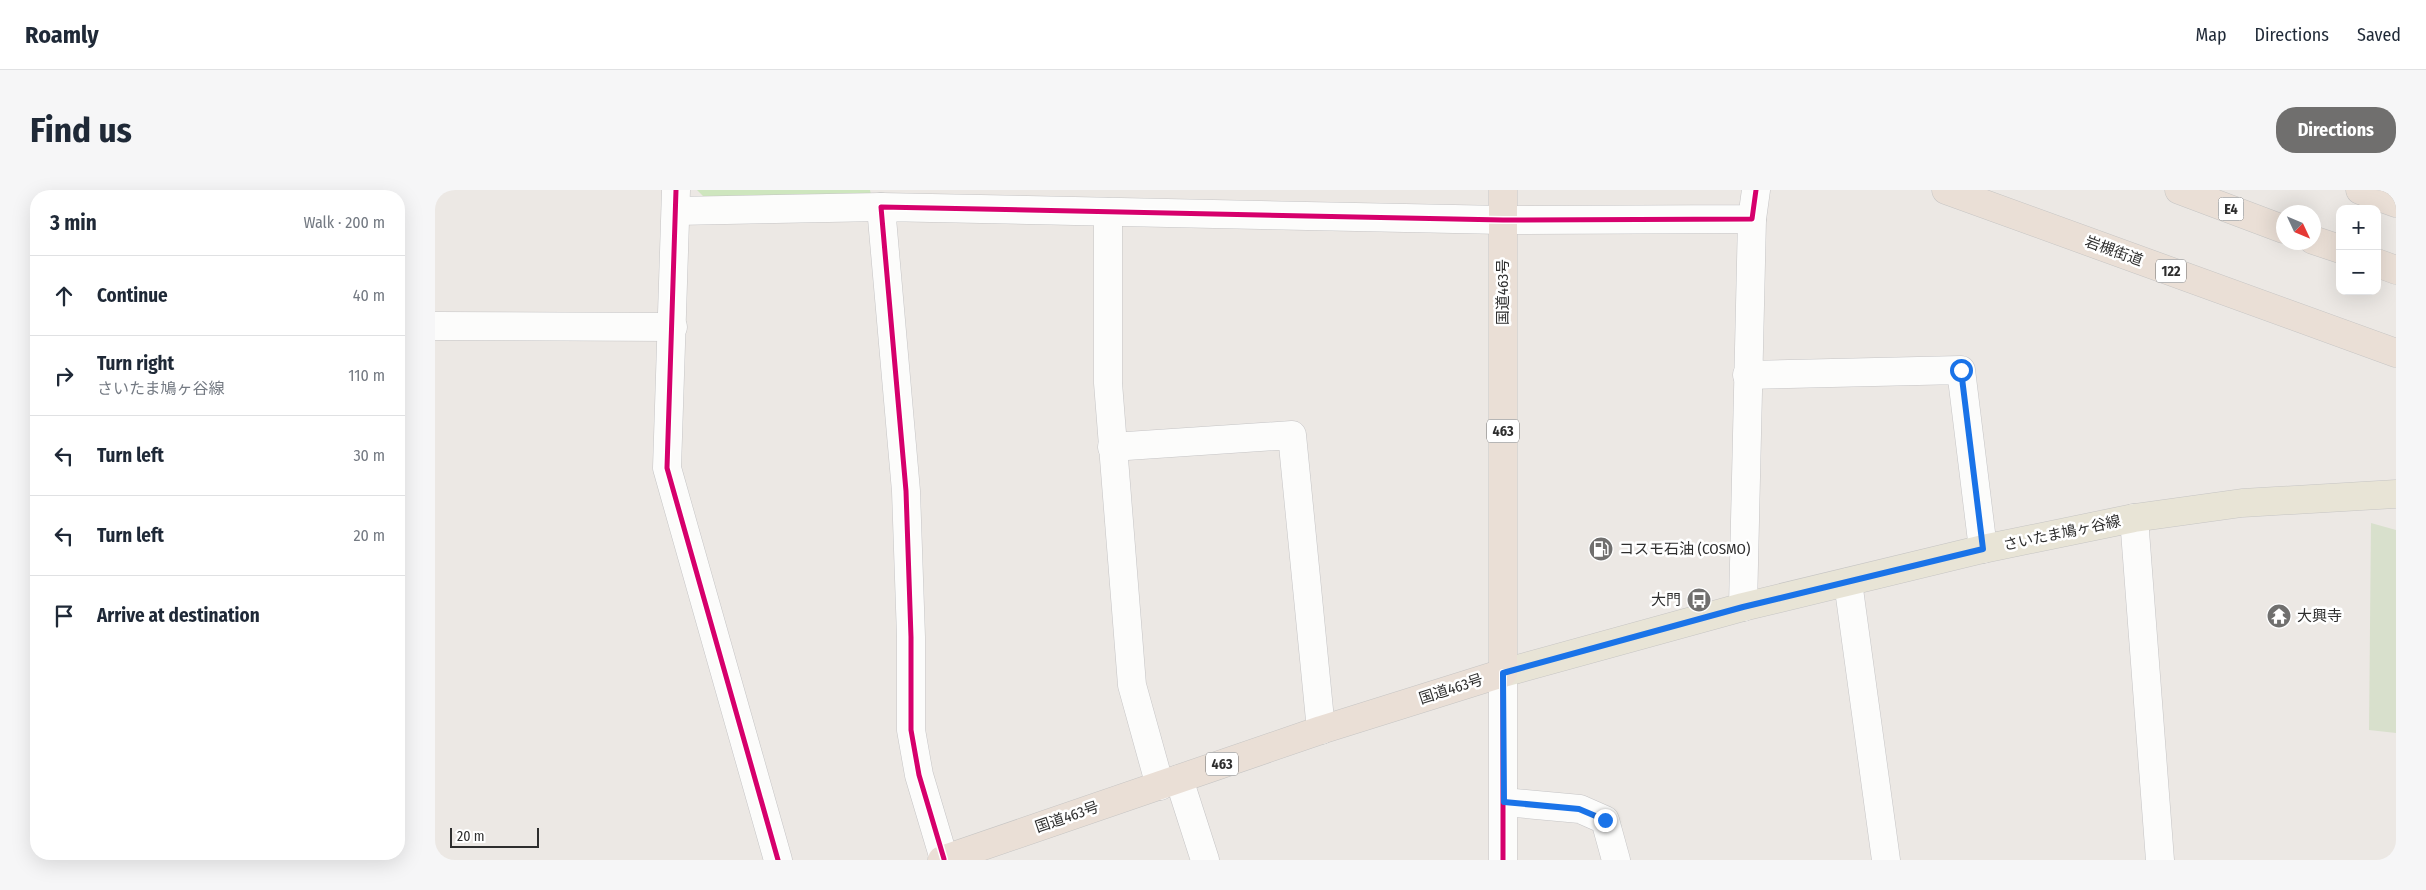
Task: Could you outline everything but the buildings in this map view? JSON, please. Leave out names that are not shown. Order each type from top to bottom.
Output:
[{"type":"highway","name":"国道463号","points":[[943,860],[1321,730],[1503,673],[1503,190]]},
{"type":"highway","name":"岩槻街道","points":[[1946,190],[2396,353]]},
{"type":"highway","name":"E4","points":[[2179,190],[2276,225]]},
{"type":"highway","points":[[2360,190],[2396,203]]},
{"type":"highway","points":[[2321,243],[2336,249]]},
{"type":"highway","points":[[2381,265],[2396,270]]},
{"type":"main road","name":"さいたま鳩ヶ谷線","points":[[1503,673],[1743,607],[1983,549],[2134,518],[2241,503],[2396,494]]},
{"type":"street","points":[[1743,607],[1747,375],[1752,219],[1756,190]]},
{"type":"street","points":[[778,860],[667,468],[676,200],[881,207],[981,200],[1108,212],[1503,220],[1752,219]]},
{"type":"street","points":[[881,207],[906,491],[911,638],[911,730],[919,775],[943,860]]},
{"type":"street","points":[[1108,212],[1107,383],[1132,684],[1170,782],[1205,860]]},
{"type":"street","points":[[435,326],[673,327]]},
{"type":"street","points":[[1747,375],[1961,370],[1983,549]]},
{"type":"street","points":[[1112,447],[1292,435],[1321,730]]},
{"type":"street","points":[[2134,518],[2160,860]]},
{"type":"street","points":[[1848,582],[1886,860]]},
{"type":"street","points":[[1503,673],[1503,860]]},
{"type":"street","points":[[1504,802],[1579,809],[1605,820],[1616,860]]},
{"type":"green space","points":[[697,190],[870,190],[871,195],[704,197]]},
{"type":"green space","points":[[2371,523],[2396,530],[2396,733],[2369,730]]},
{"type":"cycle path","points":[[676,190],[667,468],[778,860]]},
{"type":"cycle path","points":[[944,859],[919,775],[911,730],[911,637],[906,491],[881,207],[1503,220],[1752,219],[1756,190]]},
{"type":"cycle path","points":[[1503,673],[1503,860]]},
{"type":"place","name":"コスモ石油 (COSMO)","points":[[1601,549]]},
{"type":"place","name":"大門","points":[[1699,600]]},
{"type":"place","name":"大興寺","points":[[2279,616]]},
{"type":"route","points":[[1605,820],[1579,809],[1504,802],[1503,673],[1743,607],[1983,549],[1961,370]]}]
